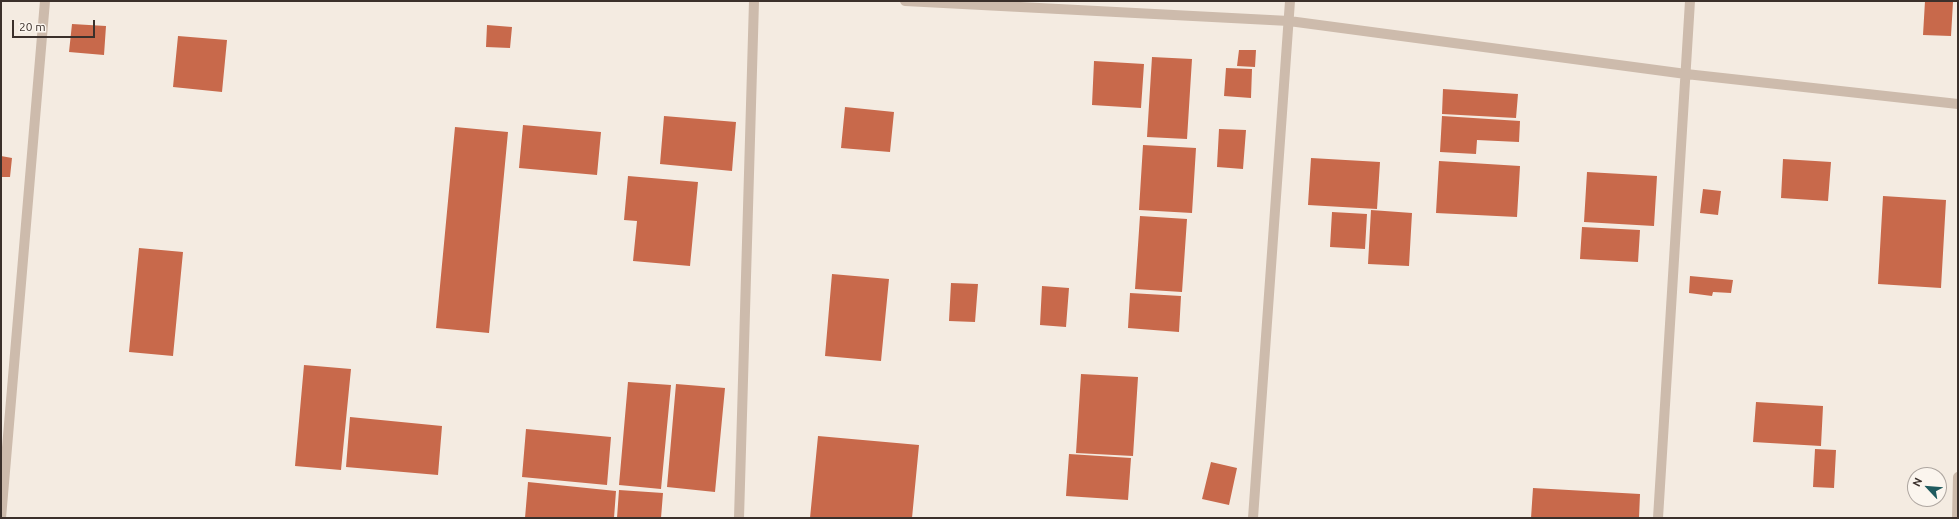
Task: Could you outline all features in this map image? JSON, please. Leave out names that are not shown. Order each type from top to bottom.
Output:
[{"type":"street","points":[[1,518],[45,1]]},
{"type":"street","points":[[739,518],[754,1]]},
{"type":"street","points":[[905,1],[1289,21],[1686,74],[1958,104]]},
{"type":"street","points":[[1252,518],[1290,1]]},
{"type":"street","points":[[1658,518],[1690,1]]},
{"type":"street","points":[[1957,518],[1958,477]]},
{"type":"building","points":[[1925,1],[1953,2],[1951,36],[1923,35]]},
{"type":"building","points":[[72,24],[106,26],[104,55],[69,52]]},
{"type":"building","points":[[487,25],[512,27],[510,48],[486,47]]},
{"type":"building","points":[[178,36],[227,40],[222,92],[173,87]]},
{"type":"building","points":[[1239,50],[1256,50],[1255,67],[1237,66]]},
{"type":"building","points":[[1152,57],[1192,59],[1187,139],[1147,137]]},
{"type":"building","points":[[1094,61],[1144,64],[1141,108],[1092,105]]},
{"type":"building","points":[[1226,68],[1252,69],[1251,98],[1224,96]]},
{"type":"building","points":[[1443,89],[1518,94],[1516,118],[1442,114]]},
{"type":"building","points":[[845,107],[894,112],[890,152],[841,148]]},
{"type":"building","points":[[664,116],[736,122],[732,171],[660,164]]},
{"type":"building","points":[[1442,116],[1520,121],[1519,142],[1477,140],[1476,154],[1440,152]]},
{"type":"building","points":[[523,125],[601,132],[597,175],[519,168]]},
{"type":"building","points":[[455,127],[508,132],[489,333],[436,328]]},
{"type":"building","points":[[1219,129],[1246,130],[1243,169],[1217,167]]},
{"type":"building","points":[[1143,145],[1196,148],[1192,213],[1139,210]]},
{"type":"building","points":[[1,156],[12,158],[10,177],[1,177]]},
{"type":"building","points":[[1311,158],[1380,162],[1377,209],[1308,205]]},
{"type":"building","points":[[1783,159],[1831,162],[1828,201],[1781,198]]},
{"type":"building","points":[[1439,161],[1520,166],[1517,217],[1436,213]]},
{"type":"building","points":[[1587,172],[1657,176],[1654,226],[1584,222]]},
{"type":"building","points":[[628,176],[698,182],[690,266],[633,261],[637,221],[624,220]]},
{"type":"building","points":[[1703,189],[1721,191],[1718,215],[1700,213]]},
{"type":"building","points":[[1883,196],[1946,200],[1941,288],[1878,284]]},
{"type":"building","points":[[1371,210],[1412,213],[1409,266],[1368,264]]},
{"type":"building","points":[[1332,212],[1367,214],[1365,249],[1330,247]]},
{"type":"building","points":[[1140,216],[1187,219],[1182,292],[1135,289]]},
{"type":"building","points":[[1582,227],[1640,230],[1638,262],[1580,259]]},
{"type":"building","points":[[139,248],[183,252],[173,356],[129,352]]},
{"type":"building","points":[[832,274],[889,279],[881,361],[825,356]]},
{"type":"building","points":[[1690,276],[1733,280],[1731,293],[1713,292],[1712,296],[1689,293]]},
{"type":"building","points":[[951,283],[978,284],[975,322],[949,321]]},
{"type":"building","points":[[1042,286],[1069,288],[1066,327],[1040,325]]},
{"type":"building","points":[[1130,293],[1181,296],[1179,332],[1128,328]]},
{"type":"building","points":[[304,365],[351,369],[341,470],[295,466]]},
{"type":"building","points":[[1081,374],[1138,377],[1133,456],[1076,453]]},
{"type":"building","points":[[628,382],[671,385],[661,489],[619,485]]},
{"type":"building","points":[[676,384],[725,388],[715,492],[667,487]]},
{"type":"building","points":[[1756,402],[1823,406],[1821,446],[1753,442]]},
{"type":"building","points":[[350,417],[442,426],[438,475],[346,467]]},
{"type":"building","points":[[526,429],[611,437],[607,485],[522,477]]},
{"type":"building","points":[[818,436],[919,445],[912,518],[810,518]]},
{"type":"building","points":[[1815,449],[1836,450],[1834,488],[1813,487]]},
{"type":"building","points":[[1069,454],[1131,458],[1128,500],[1066,496]]},
{"type":"building","points":[[1211,462],[1237,468],[1229,505],[1202,499]]},
{"type":"building","points":[[528,482],[616,491],[614,518],[525,518]]},
{"type":"building","points":[[1533,488],[1640,494],[1639,518],[1531,518]]},
{"type":"building","points":[[619,490],[663,493],[661,518],[617,518]]}]
